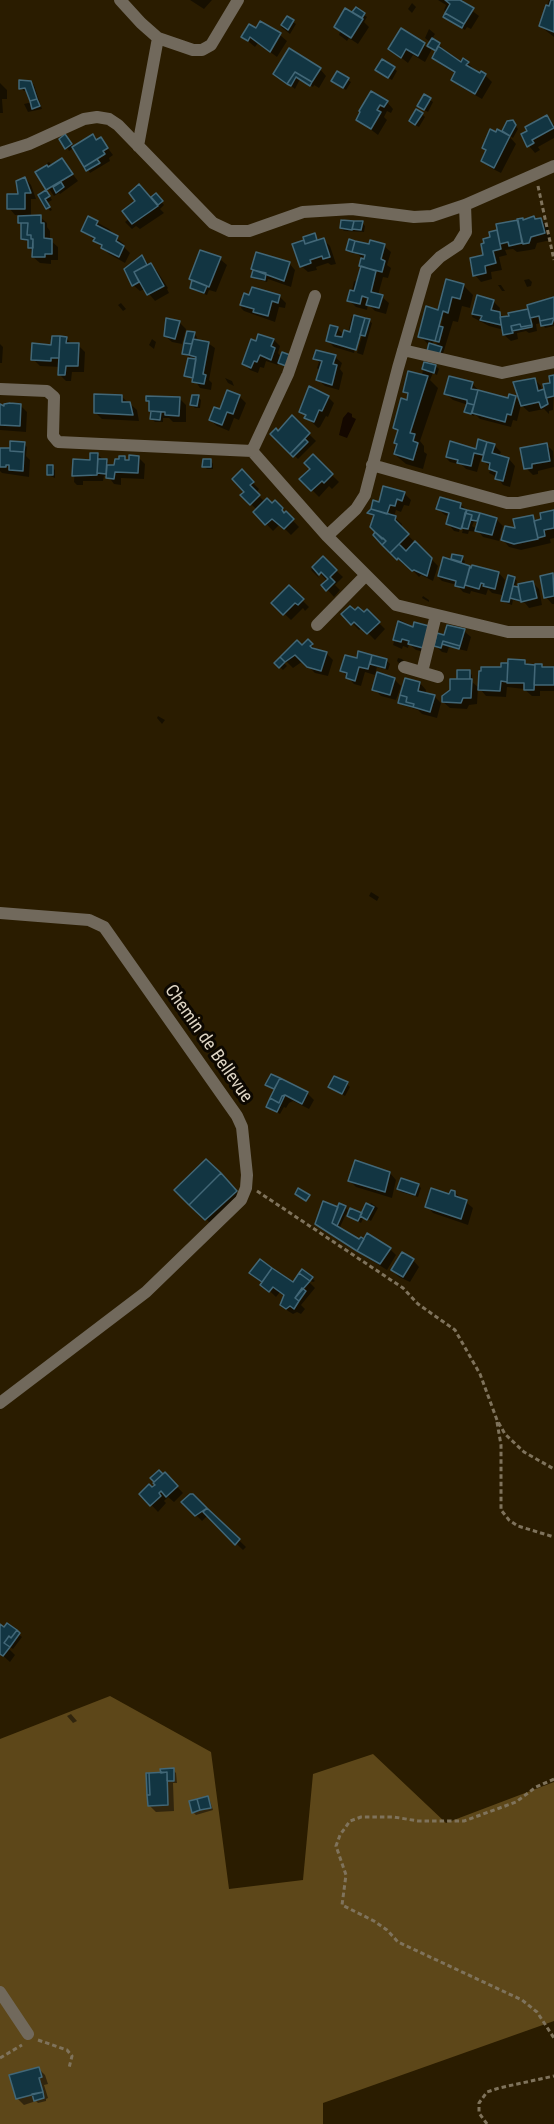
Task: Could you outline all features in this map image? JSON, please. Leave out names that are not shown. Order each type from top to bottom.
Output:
[{"type":"street","points":[[120,0],[141,23],[159,38],[192,50],[202,50],[211,45],[238,0]]},
{"type":"street","points":[[138,146],[159,38]]},
{"type":"street","points":[[0,153],[29,144],[84,119],[97,117],[109,120],[118,125],[213,223],[230,231],[249,231],[303,212],[352,209],[414,217],[432,216],[465,205],[554,166]]},
{"type":"street","points":[[327,536],[356,509],[366,495],[372,465],[426,272],[440,257],[458,245],[466,232],[465,205]]},
{"type":"street","points":[[252,451],[288,374],[315,296]]},
{"type":"street","points":[[403,350],[502,373],[554,362]]},
{"type":"street","points":[[0,389],[47,391],[54,397],[53,436],[58,442],[252,451],[327,536],[396,605],[508,632],[554,632]]},
{"type":"street","points":[[372,465],[507,503],[554,496]]},
{"type":"street","points":[[317,625],[366,575]]},
{"type":"street","points":[[422,672],[436,615]]},
{"type":"street","points":[[404,668],[438,677]]},
{"type":"street","name":"Chemin de Bellevue","points":[[0,913],[89,920],[104,927],[237,1116],[242,1127],[246,1188]]},
{"type":"street","points":[[0,1403],[146,1292],[241,1200],[246,1188]]},
{"type":"street","points":[[0,1992],[28,2034]]},
{"type":"path","points":[[535,173],[554,260]]},
{"type":"path","points":[[246,1188],[256,1191],[364,1261],[403,1288],[418,1304],[455,1330],[480,1374],[497,1420],[501,1445],[501,1510],[508,1520],[518,1526],[554,1537]]},
{"type":"path","points":[[497,1420],[506,1434],[524,1452],[554,1469]]},
{"type":"path","points":[[554,1779],[536,1787],[516,1802],[464,1821],[361,1817],[350,1821],[340,1835],[336,1846],[346,1875],[342,1905],[374,1921],[398,1942],[522,2000],[537,2012],[554,2038]]},
{"type":"path","points":[[0,2058],[21,2046],[28,2034],[66,2050],[72,2056],[69,2068]]},
{"type":"path","points":[[487,2124],[479,2113],[479,2103],[487,2092],[554,2076]]},
{"type":"shaded area","points":[[348,412],[356,419],[347,438],[339,435],[343,418]]},
{"type":"shaded area","points":[[110,1696],[211,1752],[229,1889],[303,1880],[313,1774],[373,1754],[446,1823],[554,1782],[554,2021],[323,2103],[323,2124],[0,2124],[0,1739]]},
{"type":"building","points":[[445,0],[460,0],[474,8],[464,24],[445,13],[450,4]]},
{"type":"building","points":[[551,0],[554,0],[554,32],[539,26],[546,5],[549,6]]},
{"type":"building","points":[[356,7],[365,13],[362,18],[352,12]]},
{"type":"building","points":[[345,8],[363,19],[351,38],[334,27]]},
{"type":"building","points":[[445,13],[464,24],[462,28],[443,17]]},
{"type":"building","points":[[287,16],[294,20],[288,30],[281,25]]},
{"type":"building","points":[[260,21],[281,33],[270,52],[250,37],[248,41],[241,37],[249,24],[256,28]]},
{"type":"building","points":[[401,28],[425,43],[418,56],[406,49],[401,58],[388,49]]},
{"type":"building","points":[[432,38],[440,43],[436,51],[427,46]]},
{"type":"building","points":[[438,46],[461,62],[463,58],[469,62],[466,65],[486,74],[475,94],[451,80],[455,72],[432,58]]},
{"type":"building","points":[[289,48],[321,68],[312,82],[295,72],[287,84],[273,74]]},
{"type":"building","points":[[382,59],[395,67],[388,78],[375,70]]},
{"type":"building","points":[[337,71],[349,78],[343,88],[331,81]]},
{"type":"building","points":[[295,72],[312,82],[310,86],[296,77],[291,86],[287,84]]},
{"type":"building","points":[[19,80],[31,81],[37,99],[30,101],[25,88],[19,89]]},
{"type":"building","points":[[371,91],[388,101],[384,107],[380,105],[377,110],[381,112],[371,129],[356,120]]},
{"type":"building","points":[[424,94],[431,98],[424,110],[417,106]]},
{"type":"building","points":[[37,99],[40,106],[32,109],[30,101]]},
{"type":"building","points":[[416,109],[423,113],[415,125],[409,121]]},
{"type":"building","points":[[547,115],[554,128],[532,140],[534,143],[527,147],[521,134],[527,131],[525,127]]},
{"type":"building","points":[[513,120],[516,125],[510,136],[502,131],[507,121]]},
{"type":"building","points":[[490,129],[496,132],[497,129],[510,136],[494,168],[481,161],[486,150],[482,148]]},
{"type":"building","points":[[65,134],[72,144],[65,149],[59,139]]},
{"type":"building","points":[[93,134],[96,140],[101,137],[108,148],[103,151],[105,154],[84,167],[72,147]]},
{"type":"building","points":[[62,158],[73,174],[46,190],[35,172]]},
{"type":"building","points":[[97,159],[100,163],[86,171],[84,167]]},
{"type":"building","points":[[25,177],[31,193],[25,193],[25,209],[7,209],[7,194],[18,194],[16,181]]},
{"type":"building","points":[[61,182],[64,187],[56,193],[53,187]]},
{"type":"building","points":[[139,184],[158,206],[132,224],[122,211],[135,201],[129,193]]},
{"type":"building","points":[[46,190],[50,196],[45,199],[50,207],[46,209],[38,195]]},
{"type":"building","points":[[156,193],[163,201],[158,205],[151,197]]},
{"type":"building","points":[[41,215],[41,223],[44,223],[44,238],[52,239],[52,254],[45,254],[45,257],[32,257],[33,239],[31,235],[27,235],[28,223],[18,223],[18,216]]},
{"type":"building","points":[[88,216],[98,221],[96,225],[118,236],[116,241],[124,246],[119,257],[101,248],[102,245],[93,241],[95,238],[81,231]]},
{"type":"building","points":[[534,216],[535,219],[541,218],[545,233],[531,237],[529,243],[523,244],[517,219],[523,218],[523,220]]},
{"type":"building","points":[[341,220],[354,221],[352,230],[340,228]]},
{"type":"building","points":[[518,220],[522,243],[509,246],[508,242],[500,244],[496,224]]},
{"type":"building","points":[[354,221],[363,221],[361,230],[352,229]]},
{"type":"building","points":[[21,223],[28,223],[27,235],[31,235],[33,239],[33,248],[28,248],[28,240],[21,239]]},
{"type":"building","points":[[497,230],[501,249],[493,251],[496,263],[485,266],[486,273],[473,276],[470,258],[483,255],[481,244],[484,243],[483,239],[490,237],[489,232]]},
{"type":"building","points":[[315,233],[317,240],[305,244],[303,237]]},
{"type":"building","points":[[324,238],[330,257],[323,259],[322,256],[310,260],[311,263],[300,267],[292,244],[304,240],[305,244]]},
{"type":"building","points":[[349,239],[355,241],[352,252],[346,250]]},
{"type":"building","points":[[370,240],[385,244],[381,259],[385,261],[382,272],[359,266],[361,258],[364,259],[365,255],[352,252],[355,241],[369,244]]},
{"type":"building","points":[[200,250],[221,257],[209,287],[189,279]]},
{"type":"building","points":[[256,252],[290,262],[284,281],[251,269]]},
{"type":"building","points":[[142,255],[147,265],[134,272],[139,282],[132,286],[124,269]]},
{"type":"building","points":[[151,263],[164,286],[147,295],[134,272]]},
{"type":"building","points":[[361,266],[376,271],[371,292],[383,295],[379,308],[366,305],[368,298],[362,296],[360,304],[347,301],[350,290],[354,291]]},
{"type":"building","points":[[253,270],[266,273],[265,280],[251,277]]},
{"type":"building","points":[[446,279],[464,284],[460,299],[452,297],[448,313],[443,311],[435,341],[418,337],[426,306],[438,310]]},
{"type":"building","points":[[192,280],[207,286],[204,293],[190,288]]},
{"type":"building","points":[[252,287],[280,295],[278,303],[272,301],[268,316],[240,305],[244,293],[249,295]]},
{"type":"building","points":[[477,295],[494,300],[491,310],[500,312],[501,325],[480,320],[482,316],[472,314]]},
{"type":"building","points":[[554,297],[554,318],[540,321],[539,316],[530,318],[527,305]]},
{"type":"building","points":[[528,309],[532,325],[511,326],[513,333],[503,335],[500,317]]},
{"type":"building","points":[[354,315],[365,318],[356,350],[326,341],[330,325],[338,327],[335,336],[342,337],[344,330],[350,332]]},
{"type":"building","points":[[166,318],[180,321],[175,339],[164,336]]},
{"type":"building","points":[[365,318],[370,319],[365,336],[360,335]]},
{"type":"building","points":[[554,318],[552,324],[541,326],[540,321]]},
{"type":"building","points":[[520,324],[521,327],[532,325],[532,327],[512,331],[511,326]]},
{"type":"building","points":[[439,326],[443,327],[439,342],[435,341]]},
{"type":"building","points":[[187,331],[195,332],[192,344],[184,343]]},
{"type":"building","points":[[258,334],[274,339],[271,346],[275,348],[271,360],[260,355],[251,368],[242,364],[251,339],[256,341]]},
{"type":"building","points":[[52,336],[60,336],[59,358],[51,358],[51,361],[31,360],[32,343],[51,345]]},
{"type":"building","points":[[60,336],[67,337],[66,343],[79,343],[78,366],[66,366],[65,375],[58,375]]},
{"type":"building","points":[[193,339],[209,342],[203,374],[206,375],[204,384],[192,382],[196,357],[189,355]]},
{"type":"building","points":[[184,343],[192,344],[189,355],[182,354]]},
{"type":"building","points":[[429,343],[442,347],[439,355],[427,351]]},
{"type":"building","points":[[316,350],[336,355],[333,364],[337,365],[332,385],[316,380],[322,361],[313,359]]},
{"type":"building","points":[[282,352],[290,355],[286,366],[278,363]]},
{"type":"building","points":[[188,358],[196,359],[193,378],[184,376]]},
{"type":"building","points":[[424,362],[436,365],[434,373],[422,369]]},
{"type":"building","points":[[408,371],[428,376],[410,433],[415,434],[413,441],[418,443],[413,460],[394,454],[397,444],[394,443],[398,430],[393,428],[401,398],[407,400],[408,393],[403,392]]},
{"type":"building","points":[[554,375],[554,396],[546,398],[543,384],[550,383],[549,376]]},
{"type":"building","points":[[449,376],[473,382],[471,389],[478,390],[474,405],[467,403],[467,400],[444,394]]},
{"type":"building","points":[[535,378],[538,391],[544,389],[548,404],[541,408],[539,402],[521,406],[513,382]]},
{"type":"building","points":[[309,386],[329,396],[314,422],[304,418],[306,415],[299,412]]},
{"type":"building","points":[[227,390],[240,395],[233,414],[227,412],[222,425],[209,420],[214,407],[220,409]]},
{"type":"building","points":[[478,390],[508,398],[509,394],[516,396],[511,415],[507,414],[505,422],[472,413]]},
{"type":"building","points":[[94,394],[122,395],[122,402],[130,402],[133,415],[94,413]]},
{"type":"building","points":[[192,395],[199,395],[197,406],[190,405]]},
{"type":"building","points":[[146,396],[180,397],[179,416],[149,411],[149,401],[146,401]]},
{"type":"building","points":[[10,403],[21,404],[20,426],[0,425],[0,404],[4,406]]},
{"type":"building","points":[[467,403],[474,405],[471,414],[464,412]]},
{"type":"building","points":[[151,411],[161,412],[160,420],[150,419]]},
{"type":"building","points":[[292,415],[310,433],[290,454],[270,434],[276,428],[278,431]]},
{"type":"building","points":[[305,439],[308,442],[293,457],[290,454]]},
{"type":"building","points":[[478,439],[487,442],[483,455],[474,453],[471,466],[457,463],[458,460],[446,457],[450,441],[476,449]]},
{"type":"building","points":[[10,441],[25,442],[24,452],[10,451]]},
{"type":"building","points":[[487,442],[495,444],[492,453],[509,458],[503,481],[495,479],[497,472],[489,469],[490,463],[482,461]]},
{"type":"building","points":[[547,443],[550,461],[532,464],[532,468],[524,469],[520,448]]},
{"type":"building","points":[[0,448],[24,452],[23,471],[9,470],[9,465],[0,467]]},
{"type":"building","points":[[90,453],[98,453],[97,475],[72,476],[73,459],[90,460]]},
{"type":"building","points":[[313,454],[333,474],[311,491],[299,479],[310,469],[304,463]]},
{"type":"building","points":[[129,455],[139,456],[138,473],[115,472],[114,479],[106,478],[107,465],[114,465],[115,459],[119,459],[119,456],[125,456],[125,460],[129,460]]},
{"type":"building","points":[[98,459],[107,459],[106,474],[97,473]]},
{"type":"building","points":[[203,459],[211,459],[211,467],[202,467]]},
{"type":"building","points":[[47,465],[53,465],[53,475],[47,475]]},
{"type":"building","points":[[242,469],[254,482],[250,485],[260,495],[250,505],[240,495],[244,492],[232,479]]},
{"type":"building","points":[[383,486],[405,492],[402,501],[397,499],[395,506],[390,505],[387,514],[371,509],[373,500],[379,502]]},
{"type":"building","points":[[440,497],[461,503],[460,508],[467,510],[461,529],[446,524],[449,513],[436,509]]},
{"type":"building","points":[[267,498],[272,503],[275,500],[283,508],[284,513],[286,511],[294,519],[284,529],[272,519],[265,525],[253,512]]},
{"type":"building","points":[[371,509],[396,516],[395,520],[409,534],[390,553],[382,545],[386,541],[370,527],[374,515],[367,513]]},
{"type":"building","points":[[467,510],[480,513],[477,521],[471,520],[472,515],[465,513]]},
{"type":"building","points":[[554,510],[554,528],[544,530],[545,536],[538,538],[534,521],[541,519],[540,513]]},
{"type":"building","points":[[465,513],[472,515],[468,529],[462,528]]},
{"type":"building","points":[[480,513],[497,518],[492,535],[475,531]]},
{"type":"building","points":[[533,515],[538,539],[514,544],[501,540],[505,526],[515,528],[513,519]]},
{"type":"building","points":[[375,532],[386,541],[382,545],[373,535]]},
{"type":"building","points":[[415,541],[432,558],[427,576],[412,571],[390,553],[399,544],[406,551]]},
{"type":"building","points":[[452,554],[463,556],[461,562],[451,559]]},
{"type":"building","points":[[323,556],[337,570],[330,577],[335,582],[326,591],[321,585],[328,579],[321,572],[319,575],[312,567]]},
{"type":"building","points":[[443,557],[470,566],[464,588],[455,586],[456,581],[438,576]]},
{"type":"building","points":[[472,565],[499,572],[495,589],[483,586],[484,584],[481,583],[479,589],[465,585]]},
{"type":"building","points":[[553,573],[554,596],[544,598],[540,576]]},
{"type":"building","points":[[508,575],[515,577],[509,602],[501,601]]},
{"type":"building","points":[[533,581],[537,598],[521,602],[518,584]]},
{"type":"building","points":[[289,585],[304,599],[298,605],[295,603],[283,615],[271,603]]},
{"type":"building","points":[[513,586],[518,587],[521,601],[510,598]]},
{"type":"building","points":[[350,606],[355,610],[358,607],[364,612],[367,609],[380,622],[367,634],[354,622],[351,625],[341,614]]},
{"type":"building","points":[[398,621],[413,627],[414,622],[429,626],[423,648],[408,644],[409,641],[402,639],[401,642],[393,640]]},
{"type":"building","points":[[447,625],[465,629],[460,646],[443,641],[441,648],[434,646],[437,633],[444,635]]},
{"type":"building","points":[[308,639],[313,644],[310,646],[312,648],[327,652],[321,671],[307,667],[295,655],[285,662],[280,657],[297,640],[302,645]]},
{"type":"building","points":[[443,641],[460,646],[459,649],[442,644]]},
{"type":"building","points":[[358,651],[372,655],[368,669],[359,667],[355,681],[346,678],[347,673],[340,671],[345,655],[357,658]]},
{"type":"building","points":[[372,655],[387,659],[385,668],[370,664]]},
{"type":"building","points":[[280,657],[285,662],[279,668],[274,663]]},
{"type":"building","points":[[508,659],[525,660],[525,664],[535,665],[534,690],[524,690],[524,683],[507,683]]},
{"type":"building","points":[[501,663],[508,663],[507,682],[501,681],[500,691],[478,690],[481,667],[501,667]]},
{"type":"building","points":[[535,664],[542,664],[542,667],[554,667],[554,685],[534,685]]},
{"type":"building","points":[[457,670],[470,670],[470,679],[457,679]]},
{"type":"building","points":[[377,672],[395,678],[390,695],[372,690]]},
{"type":"building","points":[[405,678],[420,682],[418,691],[435,695],[430,712],[413,707],[414,704],[406,702],[407,697],[400,695]]},
{"type":"building","points":[[450,679],[472,679],[471,698],[463,698],[461,703],[442,702],[442,696],[450,690]]},
{"type":"building","points":[[400,695],[407,697],[406,702],[414,704],[413,707],[398,703]]},
{"type":"building","points":[[271,1074],[280,1078],[274,1089],[265,1085]]},
{"type":"building","points":[[334,1076],[348,1082],[342,1094],[328,1087]]},
{"type":"building","points":[[280,1078],[308,1092],[302,1104],[285,1095],[279,1103],[270,1098]]},
{"type":"building","points":[[285,1095],[277,1112],[266,1107],[270,1098],[279,1103]]},
{"type":"building","points":[[206,1159],[221,1173],[189,1205],[174,1190]]},
{"type":"building","points":[[355,1160],[390,1172],[385,1192],[348,1181]]},
{"type":"building","points":[[221,1173],[237,1191],[205,1220],[189,1205]]},
{"type":"building","points":[[401,1178],[419,1184],[415,1195],[397,1189]]},
{"type":"building","points":[[298,1188],[310,1195],[306,1201],[295,1194]]},
{"type":"building","points":[[431,1188],[449,1194],[451,1190],[455,1191],[455,1196],[467,1200],[461,1219],[425,1207]]},
{"type":"building","points":[[323,1201],[338,1207],[332,1223],[359,1239],[361,1237],[364,1239],[357,1251],[315,1224]]},
{"type":"building","points":[[339,1203],[346,1206],[337,1226],[332,1223]]},
{"type":"building","points":[[366,1203],[374,1207],[367,1220],[360,1216]]},
{"type":"building","points":[[350,1208],[362,1213],[358,1221],[347,1216]]},
{"type":"building","points":[[367,1233],[391,1248],[380,1264],[357,1251]]},
{"type":"building","points":[[402,1252],[414,1259],[403,1277],[391,1270]]},
{"type":"building","points":[[260,1259],[272,1268],[262,1282],[249,1273]]},
{"type":"building","points":[[272,1268],[293,1282],[299,1273],[310,1281],[295,1298],[299,1301],[294,1309],[290,1306],[286,1309],[280,1305],[284,1295],[273,1287],[269,1292],[260,1285]]},
{"type":"building","points":[[302,1269],[313,1277],[310,1281],[299,1273]]},
{"type":"building","points":[[302,1288],[306,1291],[299,1301],[295,1298]]},
{"type":"building","points":[[159,1470],[163,1474],[154,1482],[150,1478]]},
{"type":"building","points":[[165,1472],[178,1486],[166,1497],[161,1491],[159,1493],[161,1496],[150,1506],[139,1494],[149,1484],[152,1487],[155,1485],[153,1483]]},
{"type":"building","points":[[193,1494],[207,1508],[195,1516],[181,1502]]},
{"type":"building","points":[[207,1508],[240,1539],[235,1545],[203,1512]]},
{"type":"building","points":[[7,1623],[17,1630],[4,1643],[10,1647],[3,1656],[0,1654],[0,1624],[4,1627]]},
{"type":"building","points":[[17,1630],[20,1633],[10,1647],[4,1643],[9,1636],[11,1638]]},
{"type":"building","points":[[174,1768],[174,1781],[167,1781],[167,1772],[161,1773],[160,1769]]},
{"type":"building","points":[[167,1772],[168,1805],[148,1806],[149,1773]]},
{"type":"building","points":[[146,1773],[149,1773],[150,1795],[147,1795]]},
{"type":"building","points":[[208,1796],[211,1808],[200,1810],[197,1799]]},
{"type":"building","points":[[197,1799],[200,1810],[192,1813],[189,1801]]},
{"type":"building","points":[[39,2067],[43,2092],[16,2099],[9,2075]]},
{"type":"building","points":[[43,2092],[44,2098],[34,2101],[32,2094]]}]
